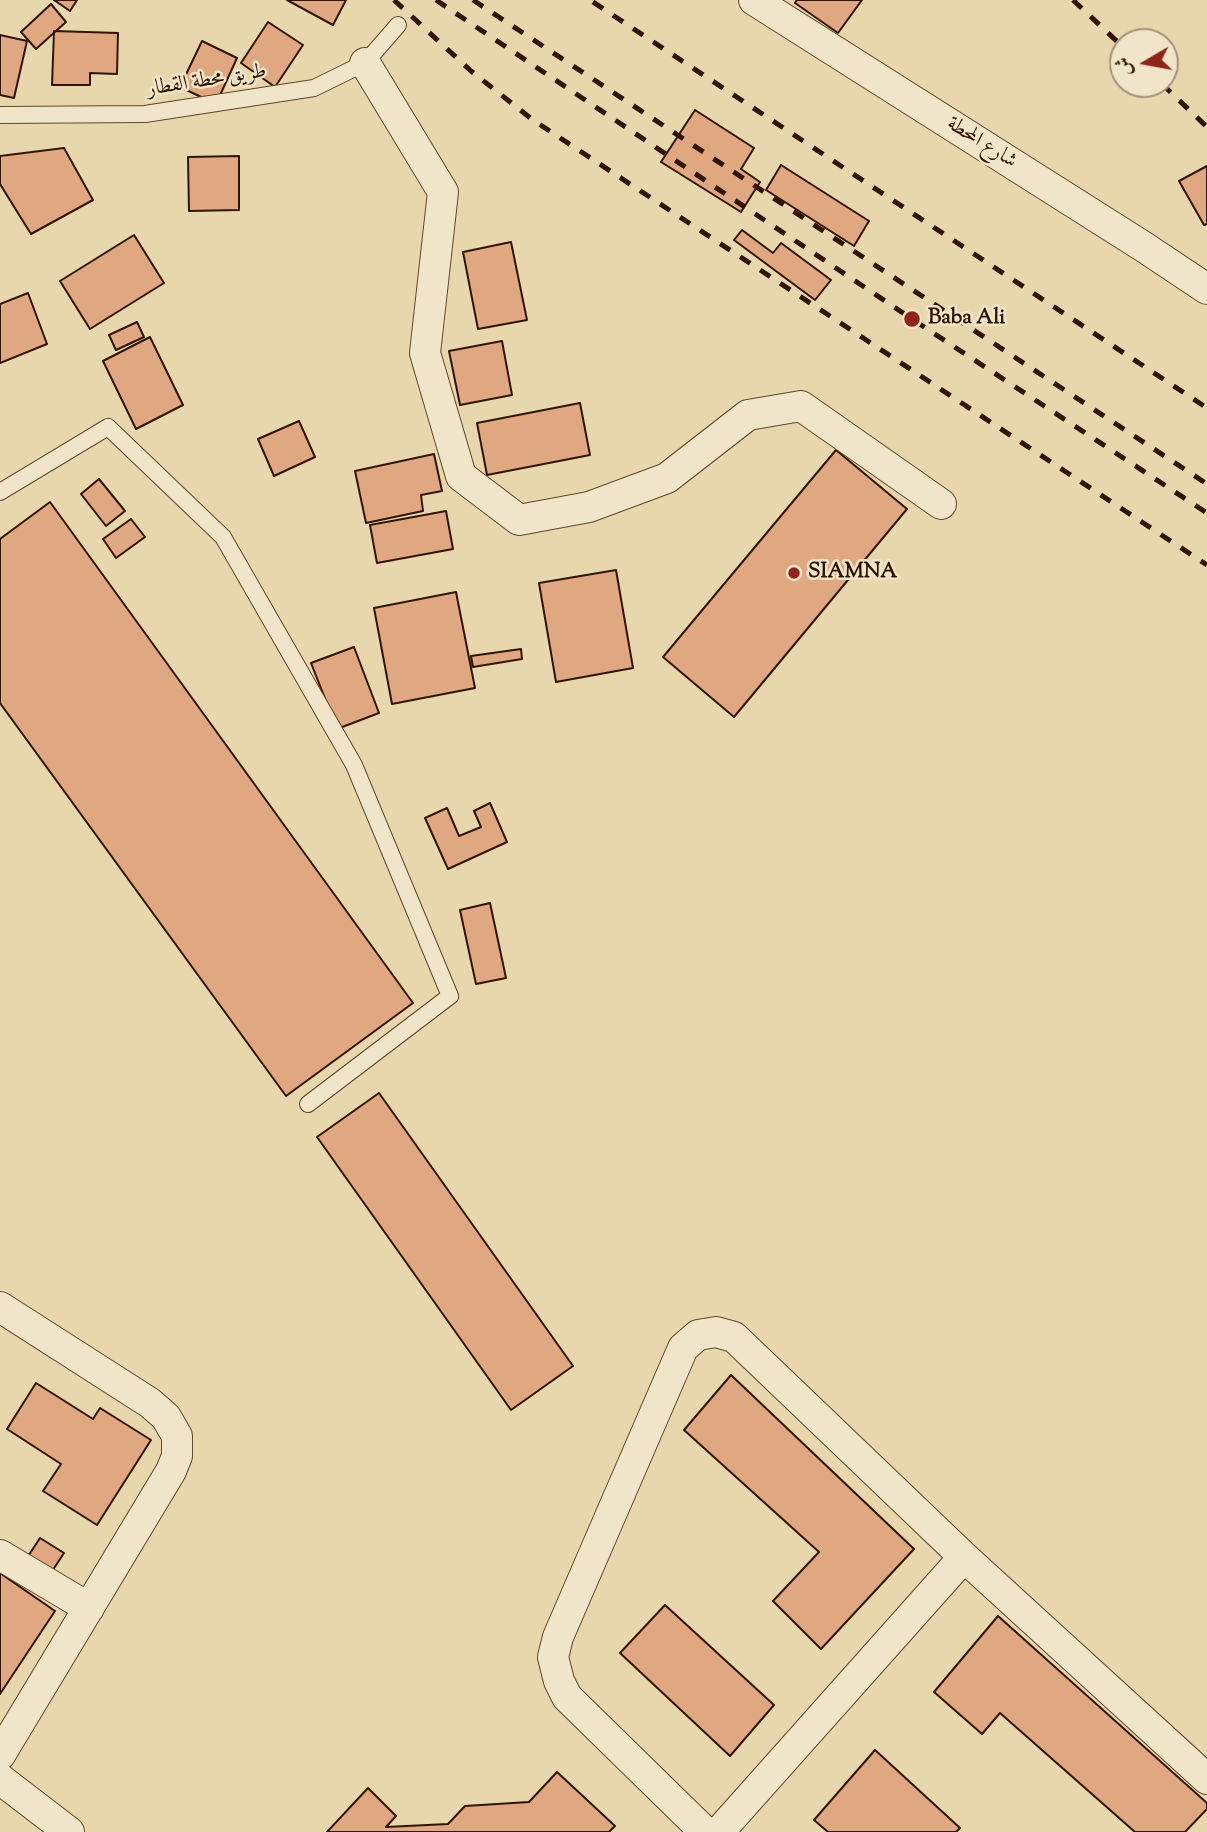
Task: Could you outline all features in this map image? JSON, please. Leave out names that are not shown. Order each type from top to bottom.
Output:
[{"type":"street","name":"شارع المحطة","points":[[754,0],[1207,289]]},
{"type":"street","points":[[365,63],[443,192],[425,353],[461,476],[470,483],[519,520],[589,507],[667,478],[748,415],[801,406],[941,504]]},
{"type":"street","points":[[0,1307],[150,1403],[166,1417],[177,1436],[177,1456],[171,1471],[0,1755]]},
{"type":"street","points":[[705,1832],[567,1697],[559,1681],[553,1657],[558,1637],[683,1348],[698,1335],[716,1332],[734,1337],[964,1558],[1207,1779]]},
{"type":"street","points":[[0,1555],[89,1608]]},
{"type":"street","points":[[719,1832],[964,1558]]},
{"type":"street","points":[[0,1779],[69,1832]]},
{"type":"lane","name":"طريق محطة القطار","points":[[0,115],[145,114],[314,88],[365,63],[398,25]]},
{"type":"lane","points":[[0,492],[108,426],[223,537],[354,765],[450,996],[308,1104]]},
{"type":"building","points":[[54,0],[77,0],[70,11]]},
{"type":"building","points":[[287,0],[346,0],[333,25]]},
{"type":"building","points":[[797,0],[862,0],[838,33],[795,3]]},
{"type":"building","points":[[51,4],[66,22],[36,49],[21,32]]},
{"type":"building","points":[[268,22],[303,45],[275,87],[241,63]]},
{"type":"building","points":[[54,31],[118,33],[117,74],[90,73],[90,85],[52,85]]},
{"type":"building","points":[[0,35],[27,41],[14,98],[0,95]]},
{"type":"building","points":[[202,41],[237,58],[216,104],[180,87]]},
{"type":"building","points":[[695,110],[754,148],[741,169],[760,182],[741,212],[661,162]]},
{"type":"building","points":[[64,148],[93,200],[31,234],[0,184],[0,156]]},
{"type":"building","points":[[239,156],[239,210],[189,211],[188,157]]},
{"type":"building","points":[[781,165],[869,221],[854,246],[766,190]]},
{"type":"building","points":[[1207,166],[1207,224],[1204,225],[1179,181]]},
{"type":"building","points":[[742,230],[773,253],[781,243],[831,280],[815,300],[734,240]]},
{"type":"building","points":[[134,235],[164,283],[90,329],[60,281]]},
{"type":"building","points":[[511,242],[527,320],[478,329],[463,252]]},
{"type":"building","points":[[28,293],[47,344],[0,363],[0,304]]},
{"type":"building","points":[[137,322],[144,337],[116,350],[109,335]]},
{"type":"building","points":[[150,337],[183,405],[136,429],[103,361]]},
{"type":"building","points":[[502,341],[512,395],[460,405],[449,351]]},
{"type":"building","points":[[580,403],[590,455],[487,475],[477,423]]},
{"type":"building","points":[[299,421],[315,457],[274,476],[258,439]]},
{"type":"building","name":"SIAMNA","points":[[836,450],[907,509],[734,717],[663,657]]},
{"type":"building","points":[[434,454],[442,491],[421,495],[423,511],[366,523],[355,471]]},
{"type":"building","points":[[99,479],[125,511],[106,526],[81,494]]},
{"type":"building","points":[[50,502],[413,1003],[286,1096],[0,703],[0,539]]},
{"type":"building","points":[[446,511],[453,549],[377,563],[370,525]]},
{"type":"building","points":[[131,519],[145,537],[116,558],[103,539]]},
{"type":"building","points":[[616,570],[633,668],[556,682],[539,583]]},
{"type":"building","points":[[456,592],[475,688],[392,704],[374,608]]},
{"type":"building","points":[[354,647],[379,713],[337,729],[311,663]]},
{"type":"building","points":[[521,649],[522,659],[473,667],[471,656]]},
{"type":"building","points":[[490,803],[507,842],[448,869],[425,818],[447,808],[459,836],[481,827],[474,811]]},
{"type":"building","points":[[490,903],[506,978],[476,984],[460,910]]},
{"type":"building","points":[[379,1093],[573,1366],[511,1410],[317,1137]]},
{"type":"building","points":[[731,1375],[914,1549],[821,1649],[773,1601],[819,1552],[684,1430]]},
{"type":"building","points":[[36,1383],[93,1419],[100,1408],[151,1440],[97,1525],[43,1491],[61,1464],[7,1429]]},
{"type":"building","points":[[40,1538],[64,1553],[47,1579],[23,1564]]},
{"type":"building","points":[[0,1573],[55,1611],[0,1694]]},
{"type":"building","points":[[665,1605],[774,1705],[730,1756],[620,1653]]},
{"type":"building","points":[[998,1616],[1207,1803],[1207,1809],[1185,1832],[1135,1832],[1000,1713],[982,1734],[934,1692]]},
{"type":"building","points":[[875,1750],[960,1828],[956,1832],[828,1832],[814,1820]]},
{"type":"building","points":[[557,1772],[615,1826],[609,1832],[327,1832],[368,1788],[396,1816],[386,1827],[448,1824],[465,1806],[529,1802]]},
{"type":"railway","points":[[394,0],[471,71],[533,120],[1207,565]]},
{"type":"railway","points":[[436,0],[1207,513]]},
{"type":"railway","points":[[473,0],[1207,484]]},
{"type":"railway","points":[[1073,0],[1109,34]]},
{"type":"railway","points":[[593,2],[1207,408]]},
{"type":"railway","points":[[1177,98],[1207,127]]},
{"type":"place","name":"Baba Ali","points":[[912,319]]},
{"type":"place","name":"SIAMNA","points":[[794,573]]}]
